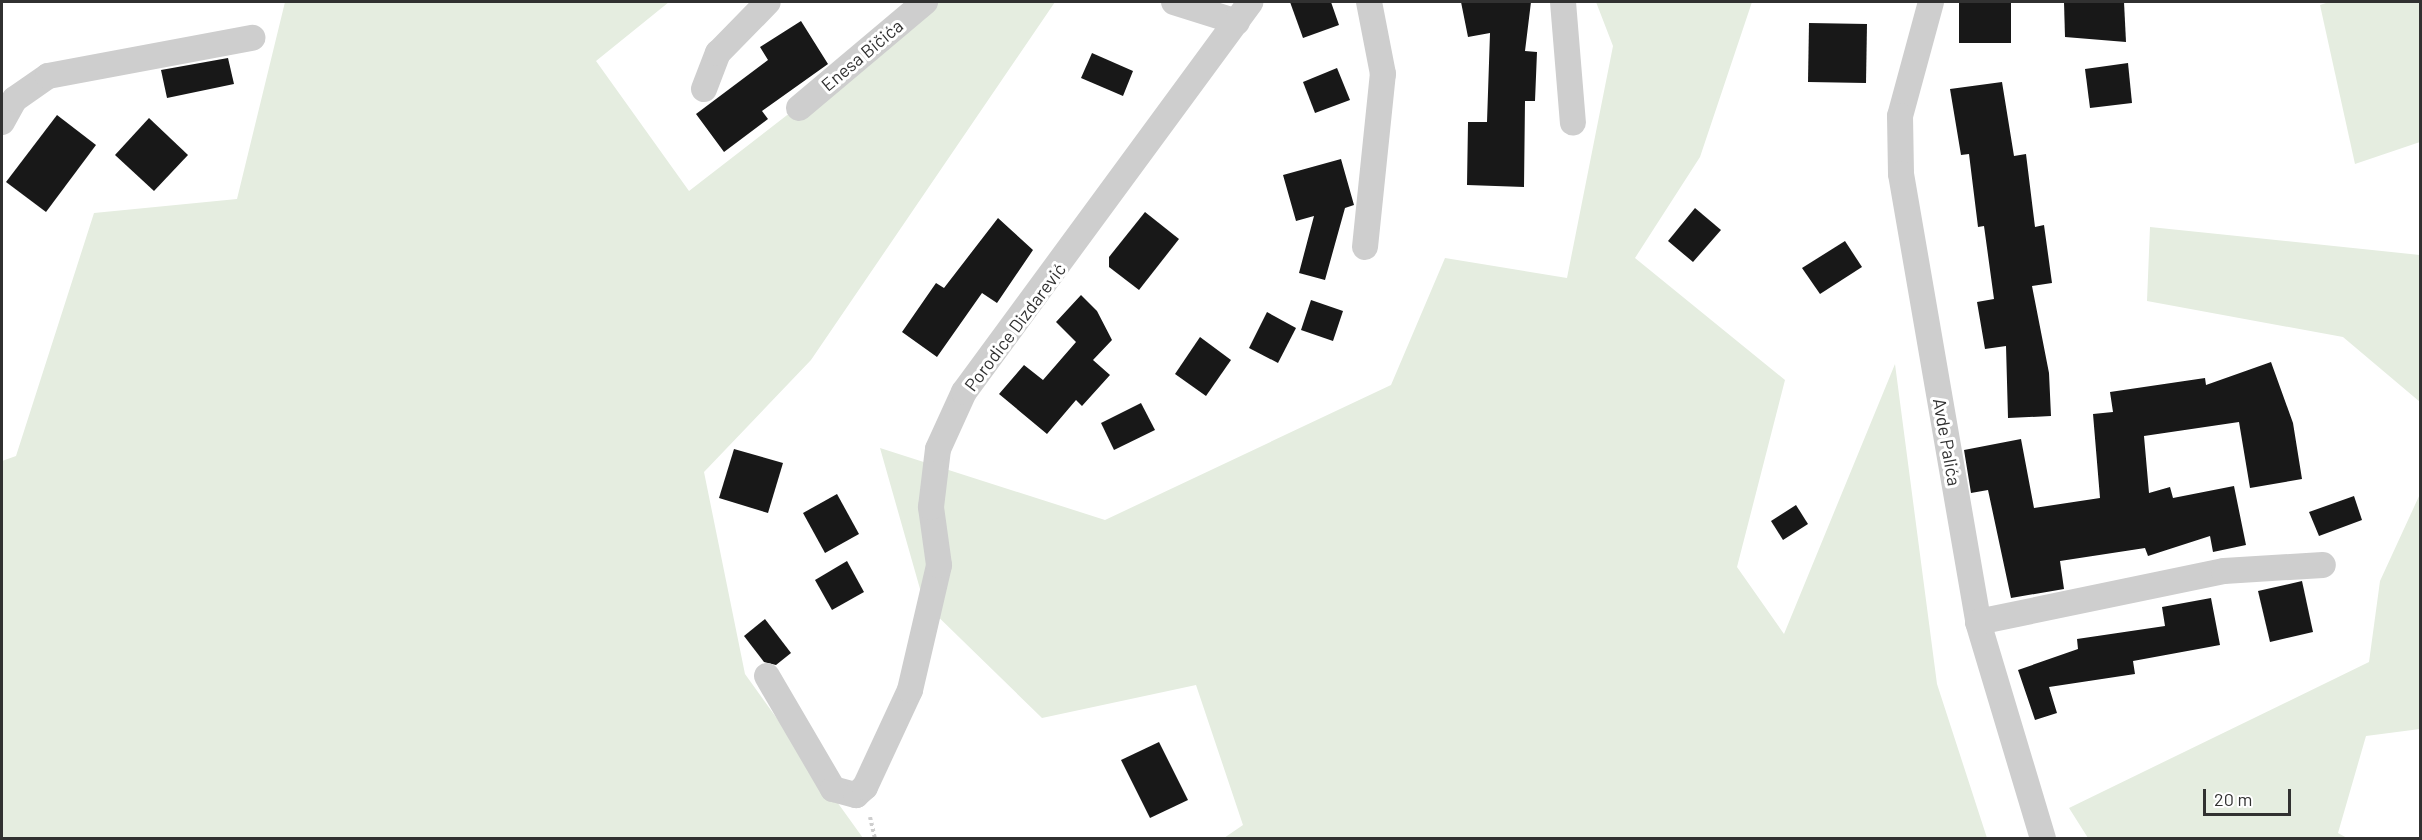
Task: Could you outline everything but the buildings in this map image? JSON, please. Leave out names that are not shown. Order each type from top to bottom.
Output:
[{"type":"street","points":[[704,89],[718,53],[768,2]]},
{"type":"street","name":"Enesa Bičića","points":[[799,108],[925,2]]},
{"type":"street","points":[[1174,2],[1244,12]]},
{"type":"street","points":[[1365,247],[1383,74],[1369,2]]},
{"type":"street","points":[[1563,2],[1573,123]]},
{"type":"street","name":"Avde Palića","points":[[1931,2],[1900,116],[1901,174],[1913,261],[1978,622],[2043,838]]},
{"type":"street","name":"Porodice Dizdarević","points":[[767,676],[833,789],[856,795],[865,787],[909,690],[939,565],[931,507],[938,449],[964,392],[1244,12]]},
{"type":"street","points":[[2,122],[15,99],[48,76],[252,38]]},
{"type":"street","points":[[1978,622],[2224,571],[2324,565]]},
{"type":"shaded area","points":[[285,2],[669,2],[596,61],[689,191],[933,2],[1055,2],[811,360],[704,472],[745,674],[863,838],[2,838],[2,461],[16,456],[94,213],[237,199]]},
{"type":"shaded area","points":[[1596,2],[1752,2],[1700,157],[1635,258],[1785,380],[1737,567],[1784,634],[1895,364],[1937,684],[1987,838],[1224,838],[1243,825],[1196,685],[1042,718],[924,603],[880,448],[1105,520],[1391,385],[1445,258],[1567,278],[1613,46]]},
{"type":"shaded area","points":[[2329,2],[2420,2],[2420,142],[2355,164],[2320,5]]},
{"type":"shaded area","points":[[2150,227],[2420,255],[2420,402],[2343,337],[2147,301]]},
{"type":"shaded area","points":[[2420,494],[2420,729],[2366,736],[2338,833],[2347,838],[2088,838],[2069,808],[2369,662],[2380,581]]}]
